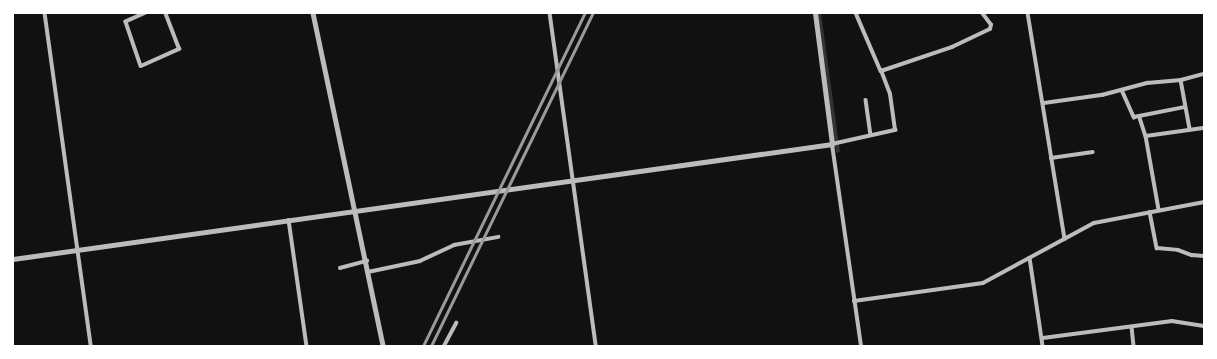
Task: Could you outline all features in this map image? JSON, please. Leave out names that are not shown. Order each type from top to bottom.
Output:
[{"type":"street","points":[[44,13],[76,251],[91,346]]},
{"type":"street","points":[[146,13],[126,22],[141,66],[179,49],[165,13]]},
{"type":"street","points":[[313,13],[367,261],[383,346]]},
{"type":"street","points":[[550,13],[596,346]]},
{"type":"street","points":[[815,13],[861,346]]},
{"type":"street","points":[[13,260],[832,144],[895,130],[890,94],[856,13]]},
{"type":"street","points":[[881,71],[952,47],[990,29],[991,25],[982,13]]},
{"type":"street","points":[[1028,13],[1044,103],[1051,158],[1066,239]]},
{"type":"street","points":[[1044,103],[1122,90],[1147,83],[1181,80],[1204,74]]},
{"type":"street","points":[[1181,80],[1190,129]]},
{"type":"street","points":[[1122,90],[1130,113],[1140,118],[1185,107]]},
{"type":"street","points":[[866,100],[870,135]]},
{"type":"street","points":[[1140,118],[1146,136],[1158,210]]},
{"type":"street","points":[[1146,136],[1204,128]]},
{"type":"street","points":[[1051,158],[1093,152]]},
{"type":"street","points":[[854,301],[983,282],[1094,223],[1204,202]]},
{"type":"street","points":[[1150,212],[1157,248],[1178,250],[1192,255],[1204,256]]},
{"type":"street","points":[[290,220],[307,346]]},
{"type":"street","points":[[368,272],[420,261],[454,245],[498,237]]},
{"type":"street","points":[[1030,258],[1043,346]]},
{"type":"street","points":[[340,268],[367,261]]},
{"type":"street","points":[[1042,338],[1172,321],[1204,326]]},
{"type":"street","points":[[444,346],[456,322]]},
{"type":"street","points":[[1132,327],[1134,346]]},
{"type":"shaded area","points":[[817,13],[821,13],[840,152],[836,153]]},
{"type":"railway","points":[[423,346],[585,13]]},
{"type":"railway","points":[[431,346],[593,13]]}]
